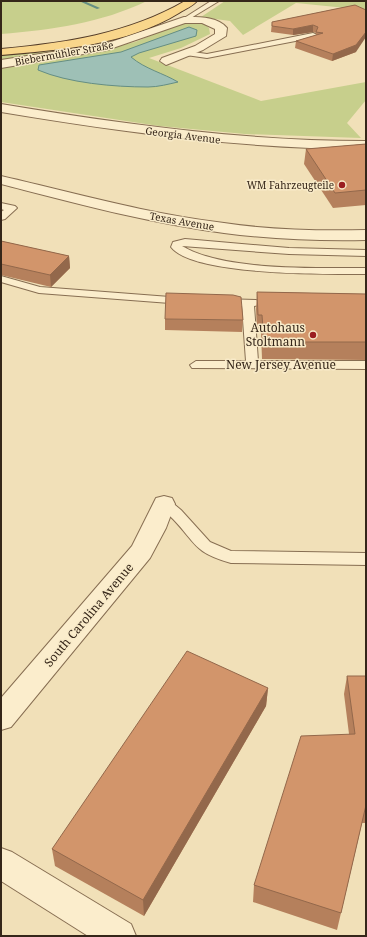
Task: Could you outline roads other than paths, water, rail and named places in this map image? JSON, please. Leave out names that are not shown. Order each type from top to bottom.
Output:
[{"type":"main road","points":[[1,46],[43,41],[90,32],[150,13],[170,1]]},
{"type":"main road","points":[[1,52],[59,46],[120,33],[164,16],[192,1]]},
{"type":"street","name":"Biebermühler Straße","points":[[1,64],[107,47],[184,20],[211,22],[221,28],[222,32],[220,36],[211,43],[166,61]]},
{"type":"street","name":"Georgia Avenue","points":[[1,108],[172,135],[272,144],[366,145]]},
{"type":"street","name":"Texas Avenue","points":[[1,180],[123,210],[204,226],[288,234],[366,235]]},
{"type":"street","name":"South Carolina Avenue","points":[[1,718],[141,552],[154,528],[164,504]]},
{"type":"street","points":[[1,863],[119,936]]},
{"type":"lane","points":[[184,20],[216,1]]},
{"type":"lane","points":[[186,53],[207,56],[313,35]]},
{"type":"lane","points":[[1,206],[12,208],[1,217]]},
{"type":"lane","points":[[366,253],[289,251],[185,242],[177,244],[176,247],[190,257],[211,262],[278,268],[366,271]]},
{"type":"lane","points":[[1,279],[39,290],[87,295],[197,301]]},
{"type":"lane","points":[[212,302],[271,303]]},
{"type":"lane","points":[[248,303],[252,365]]},
{"type":"lane","name":"New Jersey Avenue","points":[[196,365],[366,366]]},
{"type":"lane","points":[[164,504],[180,516],[200,542],[221,554],[231,557],[366,559]]},
{"type":"water","points":[[189,27],[197,30],[196,36],[139,53],[131,57],[142,65],[178,82],[152,87],[106,85],[63,78],[38,70],[39,65],[121,52]]},
{"type":"waterway","points":[[81,1],[98,8]]},
{"type":"place","name":"WM Fahrzeugteile","points":[[342,185]]},
{"type":"place","name":"Autohaus Stoltmann","points":[[313,335]]}]
